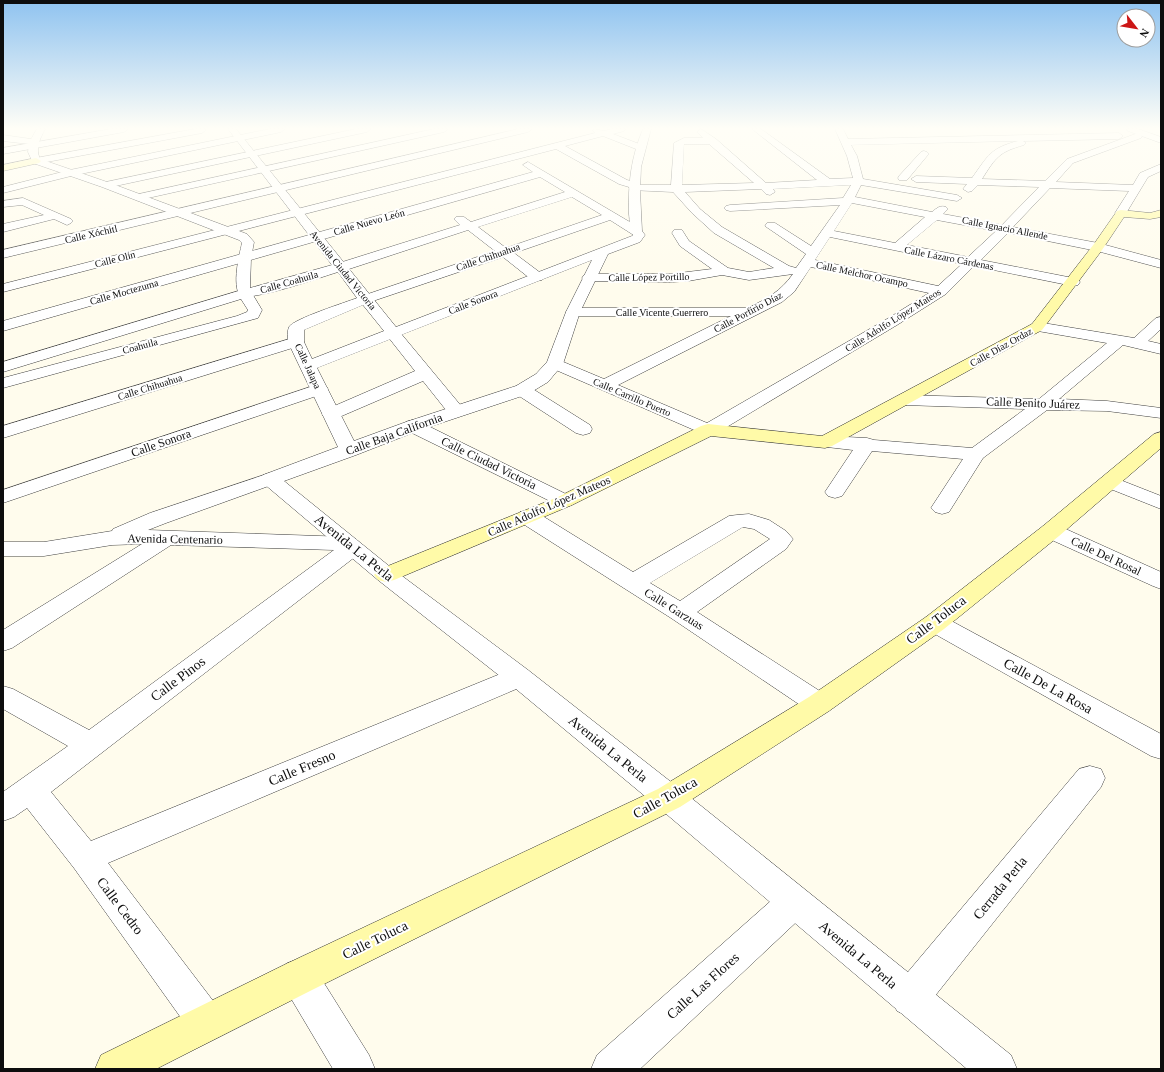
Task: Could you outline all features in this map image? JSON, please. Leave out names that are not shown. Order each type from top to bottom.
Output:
[{"type":"main road","points":[[1121,212],[1150,216],[1161,213]]},
{"type":"main road","name":"Calle Díaz Ordaz","points":[[826,442],[1037,327],[1098,247],[1121,212]]},
{"type":"main road","points":[[708,430],[826,442]]},
{"type":"main road","name":"Calle Adolfo López Mateos","points":[[386,576],[565,501],[708,430]]},
{"type":"main road","name":"Calle Toluca","points":[[115,1069],[299,977],[669,798],[819,704],[935,623],[1051,531],[1161,438]]},
{"type":"street","points":[[3,190],[46,179]]},
{"type":"street","points":[[88,179],[243,237],[248,242],[245,258],[243,288],[245,293]]},
{"type":"street","points":[[106,185],[134,179]]},
{"type":"street","points":[[139,197],[218,179]]},
{"type":"street","name":"Avenida Ciudad Victoria","points":[[270,179],[456,411]]},
{"type":"street","name":"Calle Xóchitl","points":[[3,254],[319,179]]},
{"type":"street","points":[[410,179],[469,226],[537,277]]},
{"type":"street","name":"Calle Olin","points":[[3,288],[425,179]]},
{"type":"street","name":"Calle Nuevo León","points":[[245,258],[520,179]]},
{"type":"street","points":[[551,179],[611,216],[637,234]]},
{"type":"street","points":[[618,179],[623,182],[634,184],[676,189],[764,187],[828,183],[858,179]]},
{"type":"street","points":[[635,179],[637,234]]},
{"type":"street","points":[[677,179],[676,189],[696,211],[718,230],[786,270]]},
{"type":"street","points":[[755,179],[786,205]]},
{"type":"street","points":[[823,179],[828,183]]},
{"type":"street","points":[[858,179],[957,198]]},
{"type":"street","name":"Calle Porfirio Díaz","points":[[605,385],[777,299],[789,289],[808,262],[848,200],[858,179]]},
{"type":"street","points":[[922,179],[1136,188]]},
{"type":"street","points":[[898,247],[978,179]]},
{"type":"street","name":"Calle Adolfo López Mateos","points":[[708,430],[892,322],[941,291],[1006,228],[1053,179]]},
{"type":"street","name":"Calle Díaz Ordaz","points":[[1121,212],[1142,179]]},
{"type":"street","points":[[744,188],[761,207]]},
{"type":"street","name":"Calle Coahuila","points":[[3,367],[245,293],[262,290],[340,267],[573,193]]},
{"type":"street","points":[[4,205],[20,200],[67,221]]},
{"type":"street","name":"Calle Ignacio Allende","points":[[730,208],[848,200],[1006,228],[1098,247],[1161,264]]},
{"type":"street","points":[[4,205],[28,222]]},
{"type":"street","points":[[3,228],[53,216]]},
{"type":"street","name":"Calle Chihuahua","points":[[367,299],[504,251],[611,216]]},
{"type":"street","points":[[771,226],[808,262]]},
{"type":"street","points":[[678,233],[684,242],[723,271]]},
{"type":"street","name":"Calle Lázaro Cárdenas","points":[[826,233],[1072,282]]},
{"type":"street","name":"Calle Sonora","points":[[308,366],[603,252],[637,234]]},
{"type":"street","name":"Calle Baja California","points":[[112,538],[158,518],[270,480],[456,411],[522,390],[542,378],[555,364],[573,312],[603,252]]},
{"type":"street","name":"Calle Moctezuma","points":[[3,326],[245,258]]},
{"type":"street","name":"Calle López Portillo","points":[[589,278],[677,278],[723,271],[732,274],[749,276],[786,270],[808,262]]},
{"type":"street","name":"Calle Melchor Ocampo","points":[[808,262],[941,291]]},
{"type":"street","name":"Coahuila","points":[[3,383],[253,315],[255,310],[245,293]]},
{"type":"street","name":"Calle Jalapa","points":[[349,451],[296,342],[296,328],[305,323],[367,299]]},
{"type":"street","name":"Calle Vicente Guerrero","points":[[573,312],[751,312]]},
{"type":"street","points":[[942,508],[976,454],[1042,404],[1161,321]]},
{"type":"street","points":[[1037,327],[1129,342],[1161,349]]},
{"type":"street","name":"Calle Chihuahua","points":[[3,432],[296,342]]},
{"type":"street","name":"Calle Carrillo Puerto","points":[[555,364],[708,430]]},
{"type":"street","points":[[331,414],[426,373]]},
{"type":"street","name":"Calle Sonora","points":[[3,497],[319,389]]},
{"type":"street","points":[[522,390],[583,429]]},
{"type":"street","name":"Calle Benito Juárez","points":[[904,400],[1108,406],[1161,413]]},
{"type":"street","name":"Calle Ciudad Victoria","points":[[414,426],[565,501]]},
{"type":"street","points":[[826,442],[867,444],[976,454]]},
{"type":"street","points":[[835,492],[867,444]]},
{"type":"street","name":"Avenida La Perla","points":[[270,480],[386,576],[519,677],[669,798],[997,1069]]},
{"type":"street","points":[[1110,482],[1161,503]]},
{"type":"street","name":"Calle Garzuas","points":[[528,517],[680,612],[819,704]]},
{"type":"street","points":[[632,582],[737,521],[744,519],[753,521],[778,534],[782,539],[778,544],[680,612]]},
{"type":"street","name":"Calle Del Rosal","points":[[1051,531],[1161,581]]},
{"type":"street","points":[[3,642],[168,537]]},
{"type":"street","name":"Avenida Centenario","points":[[3,549],[44,549],[112,538],[168,537],[350,546]]},
{"type":"street","name":"Calle Pinos","points":[[3,808],[31,790],[91,745],[350,546]]},
{"type":"street","name":"Calle De La Rosa","points":[[935,623],[1161,748]]},
{"type":"street","name":"Calle Fresno","points":[[85,858],[519,677]]},
{"type":"street","points":[[3,696],[91,745]]},
{"type":"street","name":"Cerrada Perla","points":[[910,998],[1090,778]]},
{"type":"street","name":"Calle Cedro","points":[[31,790],[85,858],[207,1023]]},
{"type":"street","name":"Calle Las Flores","points":[[611,1069],[794,902]]},
{"type":"street","points":[[299,977],[355,1069]]}]
